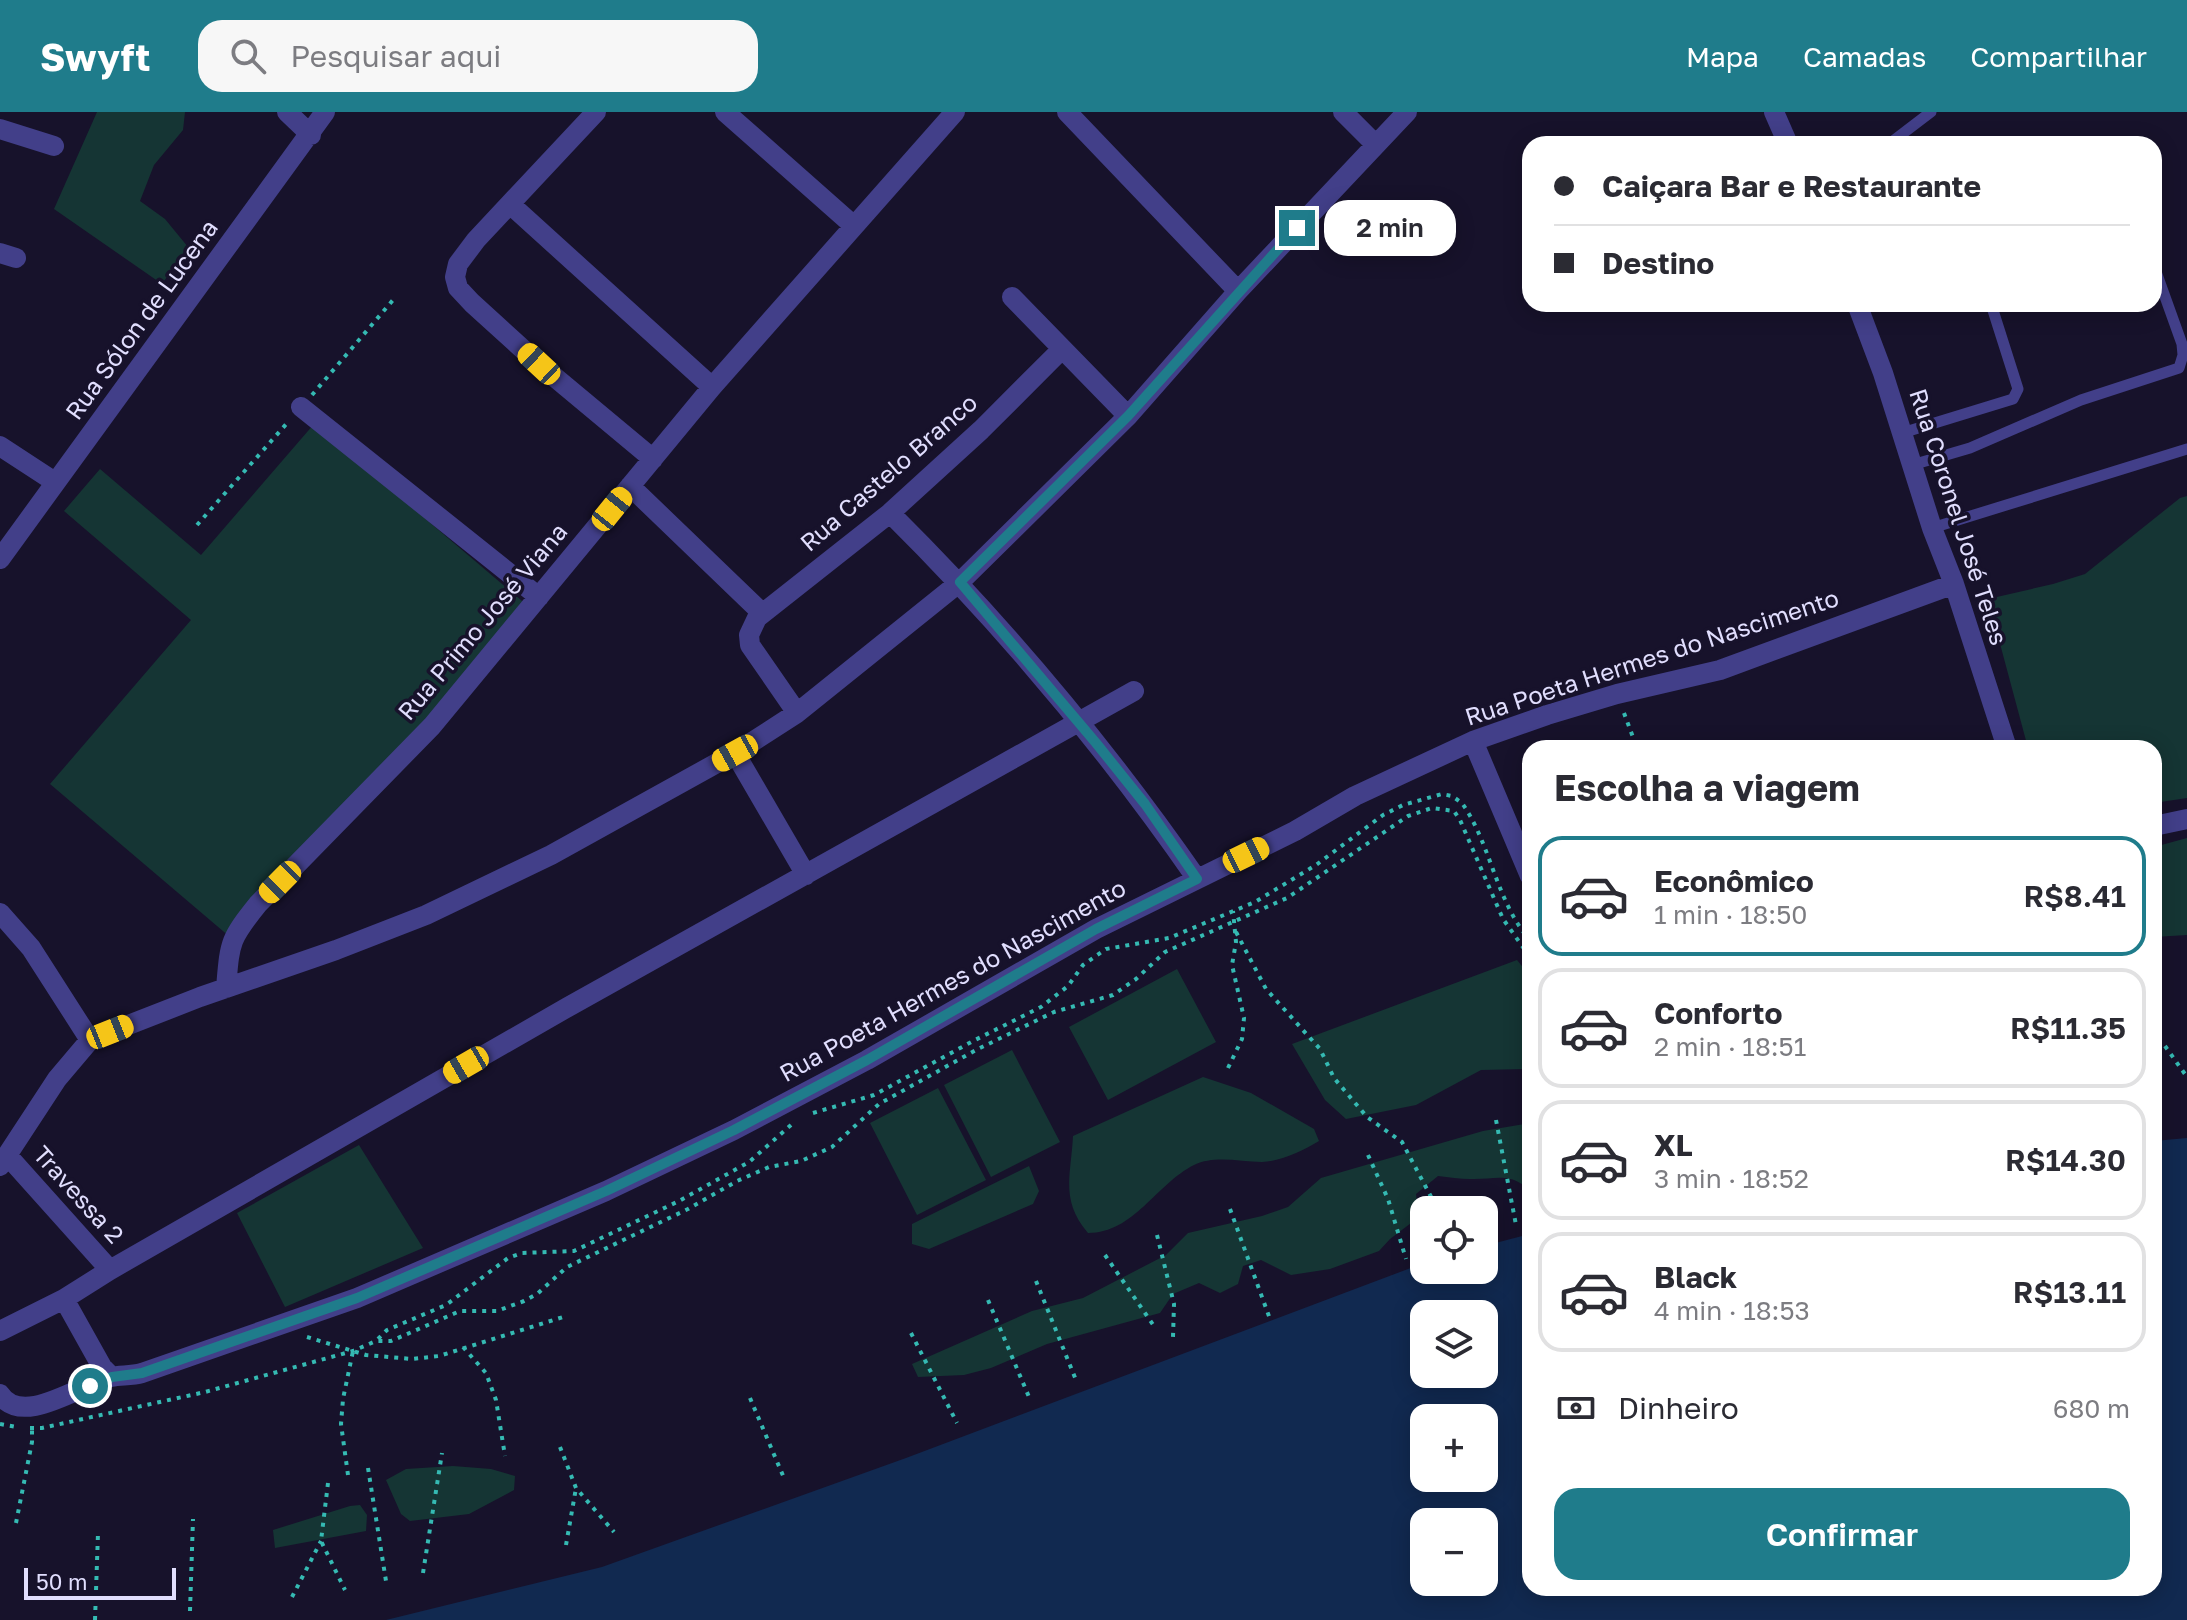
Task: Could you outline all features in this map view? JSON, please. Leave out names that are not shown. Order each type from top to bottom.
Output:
[{"type":"street","points":[[287,112],[311,135]]},
{"type":"street","name":"Rua Sólon de Lucena","points":[[0,559],[325,112]]},
{"type":"street","points":[[596,112],[476,240],[458,264],[455,277],[458,288],[472,303],[653,459]]},
{"type":"street","points":[[725,112],[854,226]]},
{"type":"street","name":"Rua Primo José Viana","points":[[226,988],[231,942],[235,932],[258,904],[432,726],[712,387],[955,112]]},
{"type":"street","points":[[1067,112],[1238,291]]},
{"type":"street","points":[[1343,112],[1375,144]]},
{"type":"street","points":[[4,1161],[57,1079],[90,1040],[426,915],[551,855],[735,753],[797,713],[960,582],[1128,416],[1238,291],[1407,112]]},
{"type":"street","points":[[1774,112],[1784,136]]},
{"type":"street","points":[[0,129],[54,146]]},
{"type":"street","points":[[511,205],[712,387]]},
{"type":"street","points":[[1012,297],[1128,416]]},
{"type":"street","name":"Rua Coronel José Teles","points":[[1860,312],[2004,740]]},
{"type":"street","name":"Rua Castelo Branco","points":[[797,713],[753,652],[749,635],[762,613],[890,513],[981,430],[1062,349]]},
{"type":"street","points":[[301,407],[539,597]]},
{"type":"street","points":[[0,446],[55,482]]},
{"type":"street","points":[[630,486],[762,613]]},
{"type":"street","points":[[890,513],[960,582],[1080,723],[1145,804],[1197,879]]},
{"type":"street","name":"Rua Poeta Hermes do Nascimento","points":[[23,1407],[47,1404],[112,1377],[142,1373],[282,1326],[357,1298],[552,1214],[734,1130],[867,1060],[1096,929],[1295,831],[1355,796],[1473,741],[1617,694],[1720,670],[1954,584]]},
{"type":"street","points":[[0,1331],[64,1299],[568,1007],[1134,691]]},
{"type":"street","points":[[1473,741],[1522,857]]},
{"type":"street","points":[[735,753],[806,875]]},
{"type":"street","points":[[2162,824],[2187,819]]},
{"type":"street","points":[[0,913],[31,948],[90,1040]]},
{"type":"street","name":"Travessa 2","points":[[4,1161],[110,1270]]},
{"type":"street","points":[[64,1299],[102,1367],[112,1377]]},
{"type":"street","points":[[0,1394],[3,1400],[23,1407]]},
{"type":"lane","points":[[1900,136],[1931,112]]},
{"type":"lane","points":[[1912,465],[1970,448],[2081,400],[2179,368],[2182,344],[2162,288]]},
{"type":"lane","points":[[1902,433],[2013,399],[2018,389],[1994,312]]},
{"type":"lane","points":[[1932,528],[2187,449]]},
{"type":"path","points":[[1617,694],[1634,740]]},
{"type":"path","points":[[810,1115],[874,1095],[1041,1007],[1068,986],[1083,965],[1106,949],[1169,938],[1233,911],[1281,887],[1383,815],[1403,805],[1442,794],[1452,796],[1468,812],[1522,927]]},
{"type":"path","points":[[376,1341],[391,1341],[460,1311],[497,1311],[524,1301],[537,1294],[567,1267],[688,1209],[755,1172],[816,1156],[844,1138],[867,1112],[879,1104],[976,1050],[1054,1012],[1113,995],[1165,952],[1287,898],[1408,816],[1432,808],[1454,811],[1503,919],[1522,945]]},
{"type":"path","points":[[1228,1068],[1242,1039],[1244,1018],[1232,965],[1236,932],[1233,911]]},
{"type":"path","points":[[1236,932],[1266,989],[1320,1049],[1334,1078],[1367,1117],[1402,1142],[1431,1196]]},
{"type":"path","points":[[2165,1046],[2187,1077]]},
{"type":"path","points":[[0,1424],[5,1427],[42,1428],[205,1392],[353,1351],[376,1341],[387,1330],[446,1305],[508,1258],[522,1253],[574,1251],[679,1201],[749,1162],[800,1119]]},
{"type":"path","points":[[1496,1120],[1516,1225]]},
{"type":"path","points":[[1368,1155],[1388,1199],[1406,1259]]},
{"type":"path","points":[[1230,1209],[1270,1319]]},
{"type":"path","points":[[1157,1235],[1174,1304],[1173,1337]]},
{"type":"path","points":[[1105,1255],[1156,1329]]},
{"type":"path","points":[[1036,1281],[1076,1380]]},
{"type":"path","points":[[988,1300],[1029,1397]]},
{"type":"path","points":[[282,1326],[319,1343],[366,1355],[412,1359],[439,1356],[563,1317]]},
{"type":"path","points":[[911,1333],[957,1423]]},
{"type":"path","points":[[463,1347],[486,1373],[496,1400],[505,1456]]},
{"type":"path","points":[[348,1475],[341,1424],[353,1351]]},
{"type":"path","points":[[750,1398],[784,1478]]},
{"type":"path","points":[[16,1523],[32,1442],[32,1428],[23,1407]]},
{"type":"path","points":[[560,1447],[576,1488],[614,1532]]},
{"type":"path","points":[[423,1573],[442,1453]]},
{"type":"path","points":[[368,1468],[386,1581]]},
{"type":"path","points":[[292,1597],[321,1541],[328,1483]]},
{"type":"path","points":[[566,1545],[576,1488]]},
{"type":"path","points":[[190,1611],[193,1519]]},
{"type":"path","points":[[95,1620],[98,1533]]},
{"type":"path","points":[[321,1541],[345,1590]]},
{"type":"green space","points":[[97,112],[185,112],[183,130],[154,165],[140,201],[165,219],[188,247],[162,284],[54,209]]},
{"type":"green space","points":[[314,424],[528,606],[237,943],[50,784],[191,620],[64,511],[100,469],[201,555]]},
{"type":"green space","points":[[2187,496],[2187,798],[2162,802],[2162,740],[2026,740],[1988,599],[2085,574],[2180,498]]},
{"type":"green space","points":[[2187,838],[2187,935],[2162,937],[2162,845]]},
{"type":"green space","points":[[1517,960],[1522,966],[1522,1069],[1481,1070],[1416,1105],[1346,1119],[1325,1100],[1292,1044]]},
{"type":"green space","points":[[1177,969],[1216,1042],[1108,1100],[1069,1027]]},
{"type":"green space","points":[[1012,1050],[1060,1142],[991,1177],[944,1085]]},
{"type":"green space","points":[[1203,1077],[1251,1093],[1314,1129],[1319,1141],[1292,1155],[1269,1161],[1219,1160],[1194,1165],[1180,1173],[1119,1225],[1088,1233],[1079,1221],[1070,1198],[1073,1136]]},
{"type":"green space","points":[[938,1088],[986,1180],[917,1215],[870,1123]]},
{"type":"green space","points":[[1522,1124],[1522,1184],[1502,1178],[1438,1176],[1416,1196],[1410,1196],[1410,1224],[1379,1251],[1330,1269],[1291,1275],[1261,1260],[1243,1266],[1238,1284],[1220,1293],[1199,1283],[1173,1294],[1160,1313],[1047,1344],[991,1368],[964,1375],[918,1377],[912,1364],[1032,1311],[1083,1298],[1166,1255],[1188,1233],[1288,1207],[1321,1178],[1483,1131]]},
{"type":"green space","points":[[359,1145],[423,1248],[285,1307],[237,1213]]},
{"type":"green space","points":[[1029,1166],[1039,1191],[1033,1204],[929,1249],[912,1244],[912,1224]]},
{"type":"green space","points":[[453,1466],[491,1469],[515,1476],[514,1490],[469,1514],[410,1521],[401,1514],[386,1480],[406,1469]]},
{"type":"green space","points":[[360,1505],[367,1515],[366,1531],[275,1548],[273,1530]]},
{"type":"water","points":[[2187,1138],[2187,1620],[386,1620],[602,1567],[906,1458],[1410,1268],[1410,1284],[1498,1284],[1498,1242],[1522,1236],[1522,1596],[2162,1596],[2162,1140]]},
{"type":"route","points":[[90,1386],[112,1377],[142,1373],[357,1298],[606,1191],[734,1130],[867,1060],[1096,929],[1197,879],[1145,804],[960,582],[1128,416],[1297,228]]}]
